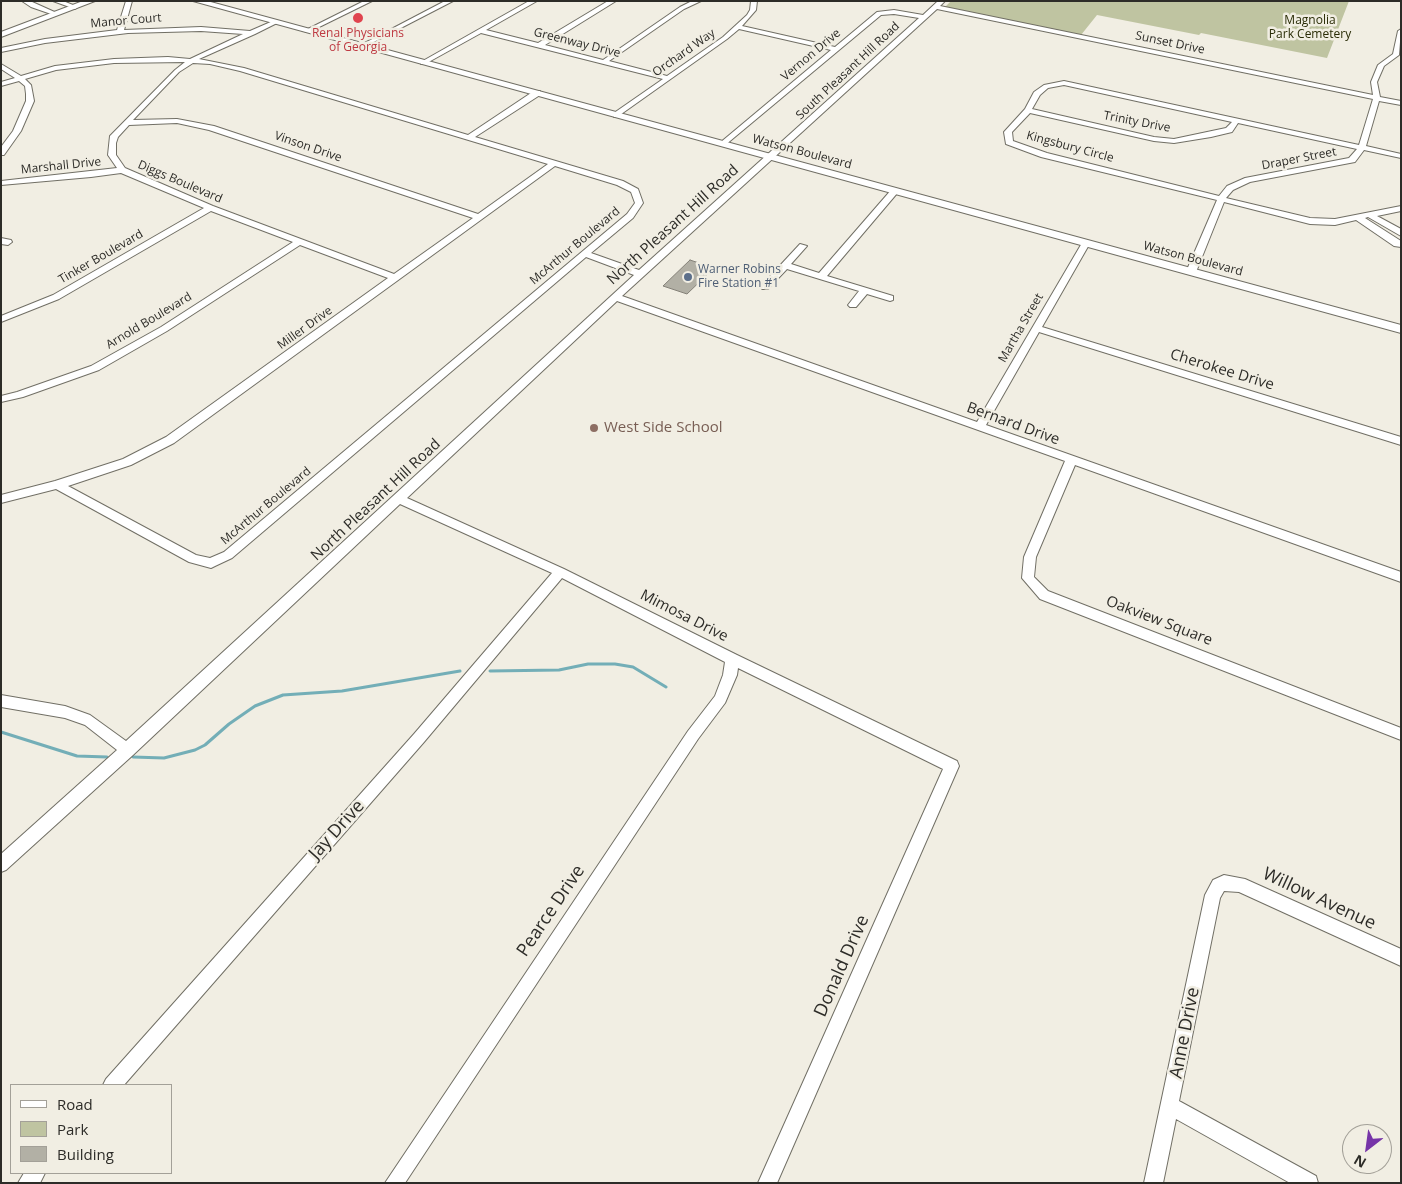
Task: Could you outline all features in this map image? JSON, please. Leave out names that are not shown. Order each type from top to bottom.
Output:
[{"type":"main road","points":[[1,35],[91,1]]},
{"type":"main road","name":"Watson Boulevard","points":[[197,1],[1401,329]]},
{"type":"street","points":[[25,1],[33,6],[56,14]]},
{"type":"street","points":[[56,1],[75,7]]},
{"type":"street","points":[[120,32],[129,1]]},
{"type":"street","points":[[307,31],[369,1]]},
{"type":"street","points":[[362,46],[450,1]]},
{"type":"street","points":[[423,63],[534,1]]},
{"type":"street","points":[[540,45],[613,1]]},
{"type":"street","points":[[604,62],[682,8],[698,1]]},
{"type":"street","name":"Orchard Way","points":[[617,115],[738,27],[750,16],[754,1]]},
{"type":"street","name":"South Pleasant Hill Road","points":[[770,157],[942,1]]},
{"type":"street","name":"Sunset Drive","points":[[936,7],[1401,103]]},
{"type":"street","name":"Vernon Drive","points":[[724,144],[834,49],[879,13],[894,12],[923,17]]},
{"type":"street","name":"Diggs Boulevard","points":[[276,22],[192,60],[166,81],[125,124],[112,143],[112,155],[122,170],[210,208],[396,278]]},
{"type":"street","points":[[738,27],[834,49]]},
{"type":"street","name":"Manor Court","points":[[1,50],[45,41],[120,32],[201,29],[253,33]]},
{"type":"street","name":"Greenway Drive","points":[[481,31],[668,78]]},
{"type":"street","points":[[1362,147],[1376,97],[1374,82],[1381,65],[1398,55],[1401,31]]},
{"type":"street","name":"McArthur Boulevard","points":[[1,84],[55,68],[114,61],[140,59],[210,62],[242,69],[620,183],[635,191],[638,203],[630,216],[228,555],[211,563],[193,559],[57,485]]},
{"type":"street","points":[[1,66],[20,77],[28,85],[30,100],[17,131],[1,153]]},
{"type":"street","name":"Kingsbury Circle","points":[[1401,156],[1064,83],[1046,86],[1008,132],[1009,142],[1024,149],[1310,221],[1335,222],[1401,208]]},
{"type":"street","points":[[469,137],[537,93]]},
{"type":"street","name":"Trinity Drive","points":[[1028,110],[1154,139],[1174,141],[1229,130],[1238,120]]},
{"type":"street","name":"Vinson Drive","points":[[125,124],[177,121],[211,128],[480,217]]},
{"type":"street","name":"Draper Street","points":[[1191,272],[1222,198],[1230,188],[1248,180],[1352,160],[1362,147]]},
{"type":"street","name":"North Pleasant Hill Road","points":[[1,865],[128,750],[640,274],[770,157]]},
{"type":"street","name":"Miller Drive","points":[[57,485],[127,462],[170,440],[553,164]]},
{"type":"street","name":"Marshall Drive","points":[[1,183],[91,175],[122,170]]},
{"type":"street","points":[[821,276],[895,191]]},
{"type":"street","name":"Tinker Boulevard","points":[[1,319],[56,297],[210,208]]},
{"type":"street","points":[[1370,215],[1401,233]]},
{"type":"street","points":[[1359,218],[1398,244],[1401,244]]},
{"type":"street","name":"Arnold Boulevard","points":[[1,398],[27,393],[95,368],[164,329],[299,242]]},
{"type":"street","name":"Martha Street","points":[[979,427],[1086,243]]},
{"type":"street","points":[[765,287],[804,246]]},
{"type":"street","points":[[585,254],[640,274]]},
{"type":"street","points":[[785,265],[890,298]]},
{"type":"street","points":[[853,305],[865,290]]},
{"type":"street","name":"Bernard Drive","points":[[616,298],[1401,577]]},
{"type":"street","name":"Cherokee Drive","points":[[1035,328],[1401,441]]},
{"type":"street","name":"Oakview Square","points":[[1071,461],[1030,557],[1028,578],[1044,595],[1401,734]]},
{"type":"street","points":[[1,498],[57,485]]},
{"type":"street","name":"Mimosa Drive","points":[[399,499],[560,572],[732,659],[952,766]]},
{"type":"street","name":"Jay Drive","points":[[113,1084],[412,745],[560,572]]},
{"type":"street","name":"Pearce Drive","points":[[394,1183],[692,735],[720,699],[730,675],[732,659]]},
{"type":"street","points":[[1,700],[65,712],[90,721],[128,750]]},
{"type":"street","name":"Donald Drive","points":[[767,1183],[952,766]]},
{"type":"street","name":"Willow Avenue","points":[[1219,885],[1224,883],[1239,884],[1401,958]]},
{"type":"street","name":"Anne Drive","points":[[1153,1183],[1171,1106],[1213,895],[1219,885]]},
{"type":"street","points":[[1171,1106],[1309,1183]]},
{"type":"green space","name":"Magnolia Park Cemetery","points":[[951,1],[1349,1],[1327,58],[1097,15],[1081,35],[945,7]]},
{"type":"building","name":"Warner Robins Fire Station #1","points":[[690,260],[714,268],[687,294],[663,286]]},
{"type":"waterway","points":[[490,671],[559,670],[588,664],[615,664],[633,667],[666,687]]},
{"type":"waterway","points":[[133,757],[164,758],[195,750],[205,745],[229,724],[255,706],[283,695],[342,691],[460,671]]},
{"type":"waterway","points":[[1,732],[77,756],[107,757]]},
{"type":"place","name":"Renal Physicians of Georgia","points":[[358,18]]},
{"type":"place","name":"Warner Robins Fire Station #1","points":[[688,277]]},
{"type":"place","name":"West Side School","points":[[594,428]]}]
